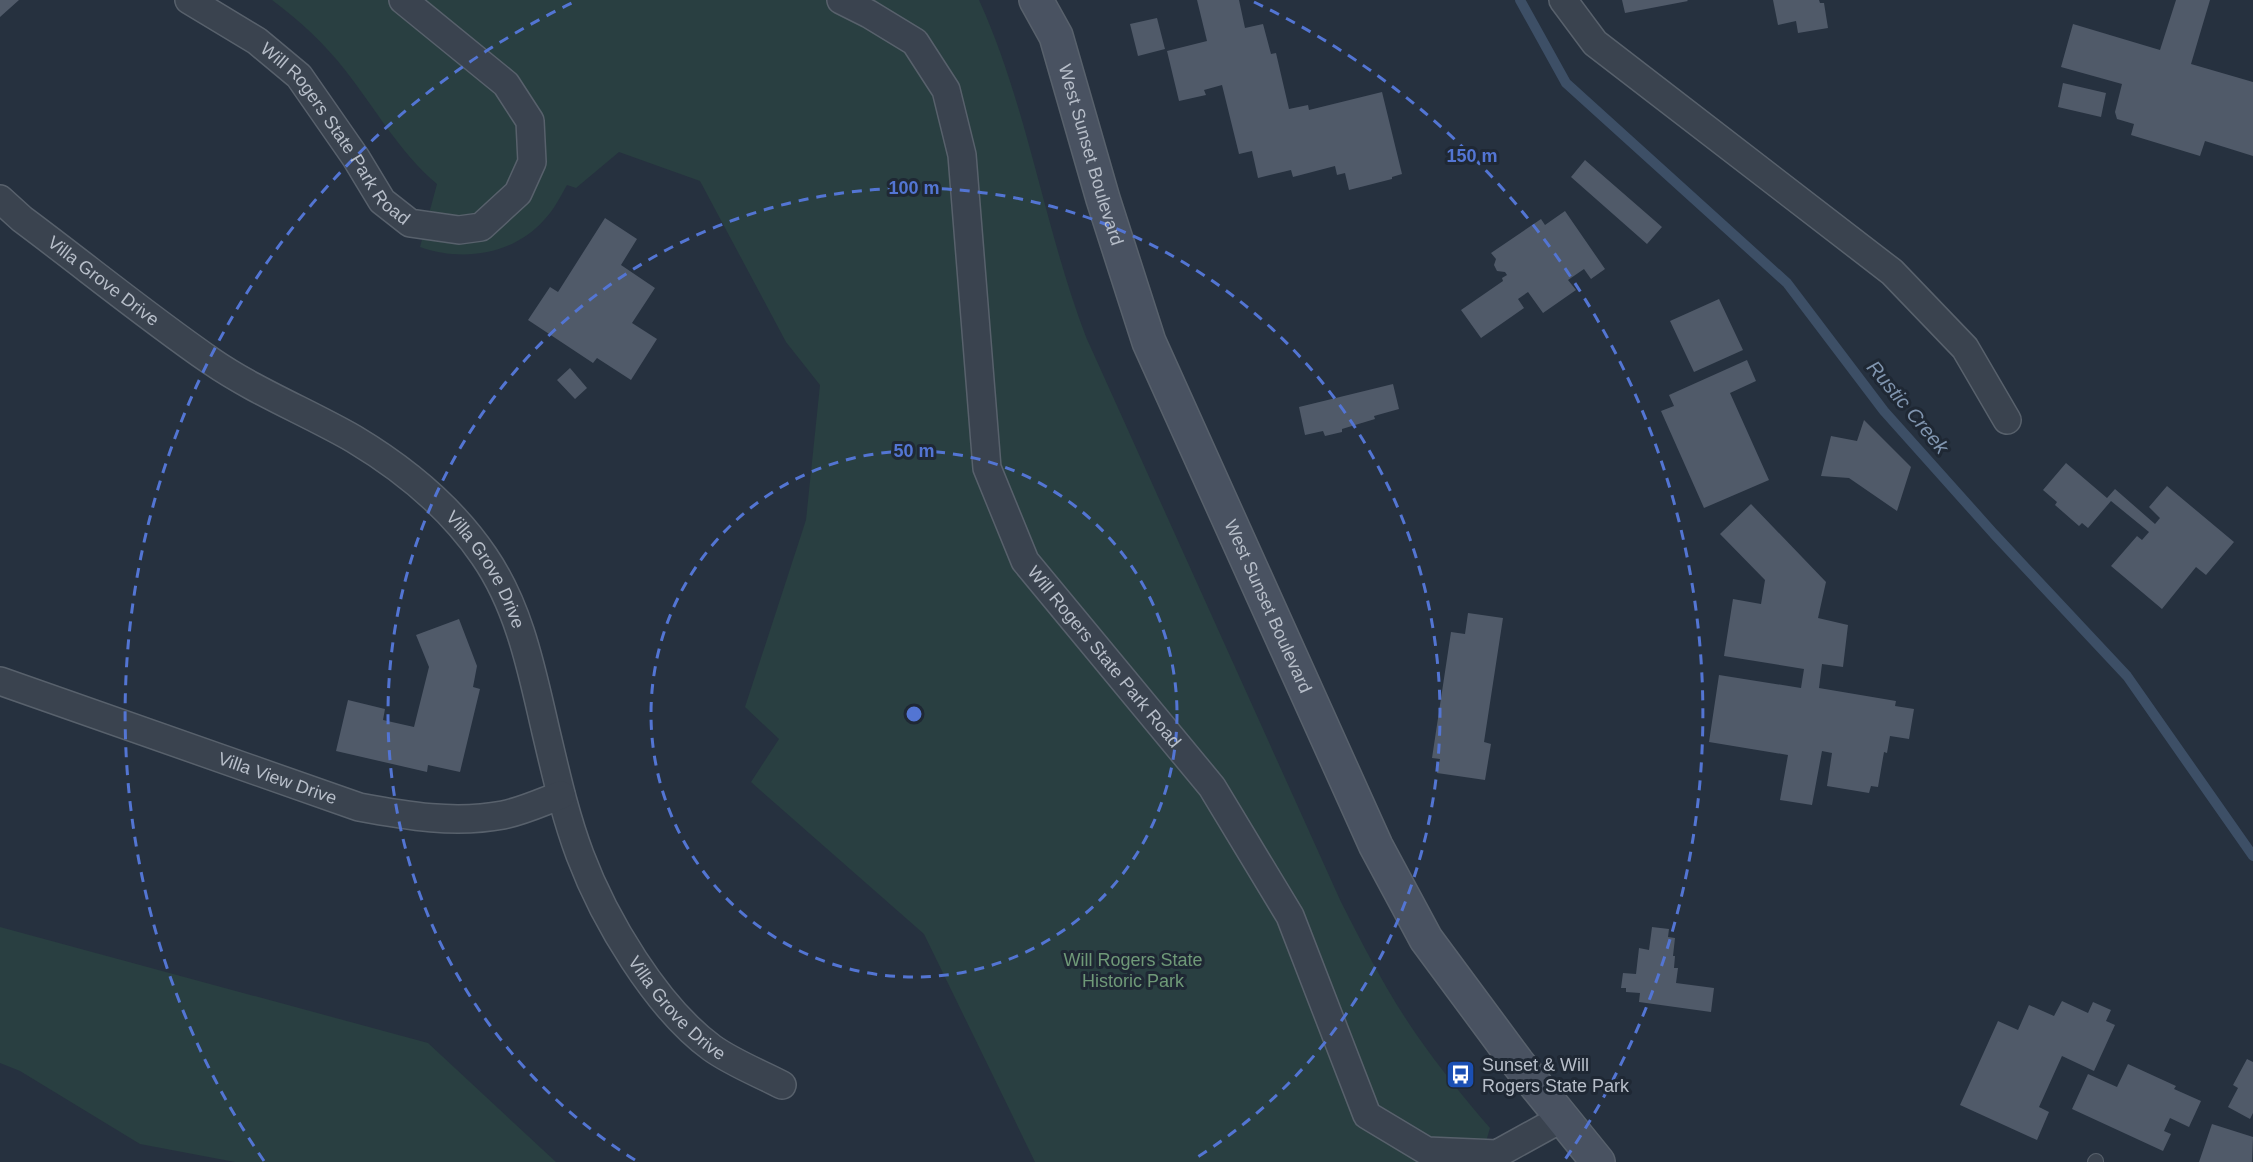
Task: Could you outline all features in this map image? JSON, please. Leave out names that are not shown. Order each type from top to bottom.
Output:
[{"type":"main road","name":"West Sunset Boulevard","points":[[1036,0],[1056,36],[1103,199],[1149,342],[1376,846],[1426,939],[1517,1062],[1564,1117],[1598,1162]]},
{"type":"street","name":"Will Rogers State Park Road","points":[[189,0],[257,41],[299,76],[356,158],[382,201],[410,223],[459,230],[481,227],[518,193],[531,162],[530,122],[506,84],[403,0]]},
{"type":"street","name":"Will Rogers State Park Road","points":[[842,0],[915,42],[946,90],[962,155],[987,468],[1025,561],[1212,787],[1290,916],[1367,1115],[1427,1151],[1497,1154],[1564,1117]]},
{"type":"street","points":[[1563,0],[1595,43],[1892,272],[1965,348],[2007,420]]},
{"type":"street","name":"Villa Grove Drive","points":[[0,199],[22,219],[212,361],[258,389],[354,439],[398,468],[444,508],[484,556],[506,596],[527,648],[561,795],[585,866],[607,914],[644,974],[678,1017],[713,1048],[782,1085]]},
{"type":"street","name":"Villa View Drive","points":[[0,681],[359,807],[408,817],[453,819],[504,814],[561,795]]},
{"type":"green space","name":"Will Rogers State Historic Park","points":[[272,0],[979,0],[1010,83],[1058,253],[1086,337],[1341,902],[1405,1018],[1461,1094],[1490,1128],[1480,1162],[1035,1162],[924,934],[751,782],[779,739],[745,707],[806,520],[820,385],[786,342],[700,181],[619,152],[576,188],[567,185],[548,216],[517,241],[502,248],[470,254],[436,252],[420,247],[437,184],[411,158],[329,51],[302,24]]},
{"type":"green space","points":[[0,927],[428,1043],[556,1162],[235,1162],[140,1144],[20,1071],[0,1063]]},
{"type":"building","points":[[0,0],[19,0],[0,17]]},
{"type":"building","points":[[1197,0],[1239,0],[1245,28],[1263,24],[1271,54],[1276,53],[1289,109],[1308,105],[1309,110],[1382,92],[1402,174],[1392,179],[1349,190],[1345,173],[1337,175],[1335,166],[1293,177],[1291,170],[1258,178],[1252,151],[1239,154],[1222,85],[1204,90],[1206,95],[1179,101],[1167,51],[1207,41]]},
{"type":"building","points":[[1622,0],[1687,0],[1688,1],[1625,13]]},
{"type":"building","points":[[1773,0],[1819,0],[1820,3],[1824,3],[1828,28],[1798,33],[1796,21],[1778,25]]},
{"type":"building","points":[[2176,0],[2210,0],[2191,64],[2253,82],[2253,156],[2205,141],[2200,156],[2131,135],[2134,124],[2117,119],[2115,112],[2122,84],[2061,67],[2073,24],[2160,50]]},
{"type":"building","points":[[1157,18],[1165,49],[1138,56],[1130,24]]},
{"type":"building","points":[[2063,83],[2106,93],[2101,117],[2058,107]]},
{"type":"building","points":[[1585,160],[1662,227],[1647,244],[1571,177]]},
{"type":"building","points":[[1565,211],[1605,269],[1591,279],[1584,269],[1568,280],[1576,290],[1543,313],[1528,292],[1518,299],[1524,308],[1481,338],[1461,310],[1503,281],[1502,278],[1507,275],[1505,272],[1497,271],[1494,265],[1496,259],[1491,253],[1541,219],[1545,225]]},
{"type":"building","points":[[605,218],[637,239],[621,265],[655,288],[632,323],[657,339],[631,380],[597,358],[593,363],[528,320],[550,287],[558,292]]},
{"type":"building","points":[[1719,299],[1743,350],[1694,372],[1670,321]]},
{"type":"building","points":[[1747,360],[1756,381],[1730,393],[1769,480],[1704,508],[1661,411],[1674,406],[1669,395]]},
{"type":"building","points":[[570,368],[587,388],[575,399],[557,380]]},
{"type":"building","points":[[1393,384],[1399,409],[1374,416],[1375,419],[1342,429],[1342,432],[1325,436],[1323,431],[1305,435],[1299,407]]},
{"type":"building","points":[[1864,420],[1911,467],[1897,511],[1849,478],[1821,476],[1831,436],[1857,441]]},
{"type":"building","points":[[2066,463],[2107,498],[2115,489],[2155,524],[2160,518],[2149,507],[2167,486],[2234,542],[2206,575],[2196,567],[2162,609],[2111,566],[2137,536],[2142,540],[2149,532],[2111,501],[2088,528],[2082,523],[2079,526],[2055,505],[2057,502],[2043,490]]},
{"type":"building","points":[[1751,504],[1826,582],[1818,618],[1848,625],[1843,667],[1822,664],[1819,688],[1896,701],[1895,706],[1914,709],[1909,739],[1890,736],[1887,753],[1884,752],[1878,787],[1871,786],[1869,793],[1827,786],[1832,753],[1822,751],[1812,805],[1780,800],[1788,755],[1709,742],[1719,675],[1801,688],[1804,669],[1724,656],[1733,599],[1761,604],[1765,580],[1720,534]]},
{"type":"building","points":[[1468,613],[1503,618],[1484,742],[1491,744],[1485,780],[1437,773],[1440,759],[1432,758],[1451,632],[1465,634]]},
{"type":"building","points":[[459,619],[477,666],[473,687],[480,689],[460,772],[428,765],[427,772],[336,751],[348,700],[385,709],[383,720],[414,727],[429,667],[416,635]]},
{"type":"building","points":[[1652,927],[1669,929],[1668,937],[1675,938],[1673,956],[1675,956],[1674,968],[1678,968],[1676,983],[1714,988],[1711,1012],[1639,1002],[1640,993],[1626,992],[1626,988],[1621,988],[1623,973],[1636,974],[1639,948],[1649,950]]},
{"type":"building","points":[[2062,1001],[2088,1013],[2093,1002],[2111,1010],[2106,1021],[2115,1025],[2094,1071],[2062,1056],[2039,1107],[2049,1112],[2037,1140],[1960,1105],[1998,1021],[2018,1030],[2029,1005],[2054,1016]]},
{"type":"building","points":[[2247,1059],[2253,1062],[2253,1113],[2250,1119],[2228,1107],[2238,1088],[2233,1085]]},
{"type":"building","points":[[2128,1064],[2176,1086],[2174,1089],[2201,1101],[2189,1127],[2170,1118],[2164,1131],[2171,1134],[2163,1151],[2072,1109],[2088,1074],[2117,1087]]},
{"type":"building","points":[[2212,1124],[2253,1137],[2252,1162],[2199,1162]]},
{"type":"waterway","name":"Rustic Creek","points":[[1520,0],[1566,83],[1787,283],[1884,411],[1994,534],[2127,676],[2253,856]]},
{"type":"place","name":"Sunset & Will Rogers State Park","points":[[1461,1075]]}]
